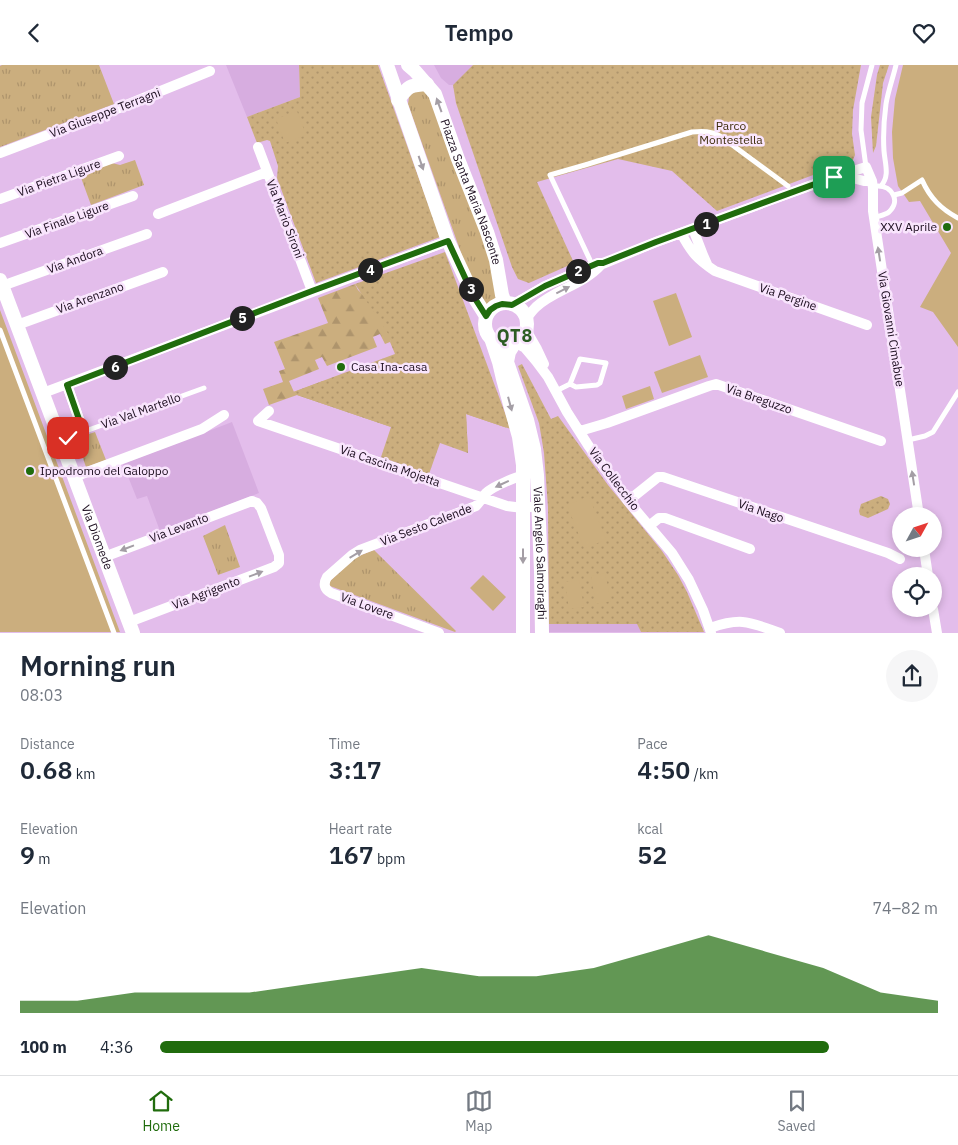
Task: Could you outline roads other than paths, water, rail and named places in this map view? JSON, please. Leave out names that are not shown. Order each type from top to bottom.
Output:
[{"type":"street","points":[[387,65],[448,241],[474,297],[486,316]]},
{"type":"street","name":"Piazza Santa Maria Nascente","points":[[408,65],[435,94],[487,233],[496,261],[502,295],[509,304]]},
{"type":"street","name":"Via Giuseppe Terragni","points":[[0,153],[210,71]]},
{"type":"street","points":[[398,100],[405,89],[412,85],[427,84]]},
{"type":"street","name":"Via Mario Sironi","points":[[258,147],[312,291]]},
{"type":"street","name":"Via Pietra Ligure","points":[[0,199],[118,156]]},
{"type":"street","points":[[530,475],[499,362],[492,341],[485,328],[486,316],[494,307],[509,304],[598,263],[603,263],[866,167]]},
{"type":"street","name":"Via Giovanni Cimabue","points":[[866,167],[875,184],[872,208],[918,507]]},
{"type":"street","points":[[158,214],[267,172]]},
{"type":"street","points":[[840,175],[875,184]]},
{"type":"street","name":"Via Finale Ligure","points":[[0,243],[133,196]]},
{"type":"street","points":[[693,229],[702,255],[709,267]]},
{"type":"street","name":"Via Pergine","points":[[681,233],[689,249],[696,257],[715,271],[867,325]]},
{"type":"street","name":"Via Andora","points":[[1,283],[148,234]]},
{"type":"street","points":[[43,393],[448,241]]},
{"type":"street","points":[[492,341],[506,346],[515,343],[522,338],[526,325],[537,306],[584,279],[603,263]]},
{"type":"street","name":"Via Arenzano","points":[[17,325],[163,272]]},
{"type":"street","name":"Via Diomede","points":[[1,283],[131,627]]},
{"type":"street","points":[[509,304],[521,310],[548,377]]},
{"type":"street","points":[[515,343],[531,354],[548,377],[580,431]]},
{"type":"street","points":[[515,343],[509,352],[507,362],[532,437],[530,475]]},
{"type":"street","points":[[62,441],[78,431],[81,425],[67,385]]},
{"type":"street","name":"Via Breguzzo","points":[[580,431],[716,385],[881,441]]},
{"type":"street","name":"Via Cascina Mojetta","points":[[269,411],[258,421],[507,506],[523,508],[538,506]]},
{"type":"street","points":[[74,477],[202,429],[224,415]]},
{"type":"street","name":"Via Collecchio","points":[[580,431],[628,501],[672,553],[685,573],[711,630]]},
{"type":"street","name":"Via Sesto Calende","points":[[325,588],[324,584],[327,577],[356,552],[476,506],[487,492],[492,489],[530,475]]},
{"type":"street","name":"Viale Angelo Salmoiraghi","points":[[530,475],[538,506],[542,633]]},
{"type":"street","name":"Viale Angelo Salmoiraghi","points":[[523,633],[523,508],[530,475]]},
{"type":"street","name":"Via Nago","points":[[628,501],[658,477],[662,477],[888,553],[900,559]]},
{"type":"street","name":"Via Levanto","points":[[104,557],[254,501],[261,508],[280,561]]},
{"type":"street","points":[[650,526],[659,518],[665,518],[750,549]]},
{"type":"street","name":"Via Agrigento","points":[[131,627],[274,567],[280,561]]},
{"type":"street","name":"Via Lovere","points":[[325,588],[331,593],[439,633]]},
{"type":"street","points":[[934,617],[937,633]]},
{"type":"street","points":[[711,630],[726,623],[744,621],[780,633]]},
{"type":"lane","name":"Via Giovanni Cimabue","points":[[866,167],[861,130],[862,103],[872,65]]},
{"type":"lane","name":"Via Giovanni Cimabue","points":[[875,184],[885,181],[887,175],[884,151],[886,104],[896,65]]},
{"type":"lane","points":[[590,260],[550,175],[692,132],[702,131],[720,136],[788,186]]},
{"type":"lane","points":[[894,195],[902,193],[922,181],[931,197],[958,218]]},
{"type":"lane","points":[[874,218],[891,210],[894,204],[894,195],[888,188],[875,184]]},
{"type":"lane","points":[[0,330],[114,633]]},
{"type":"lane","points":[[556,391],[570,384],[580,359],[606,363],[600,383],[597,385],[576,387],[570,384]]},
{"type":"lane","name":"Via Val Martello","points":[[78,431],[83,432],[204,388]]},
{"type":"lane","points":[[907,440],[916,439],[933,432],[958,392]]},
{"type":"place","name":"XXV Aprile","points":[[947,227]]},
{"type":"place","name":"Casa Ina-casa","points":[[341,367]]},
{"type":"place","name":"Ippodromo del Galoppo","points":[[30,471]]},
{"type":"district","name":"QT8","points":[[515,336]]},
{"type":"park label","name":"Parco Montestella","points":[[731,133]]}]
